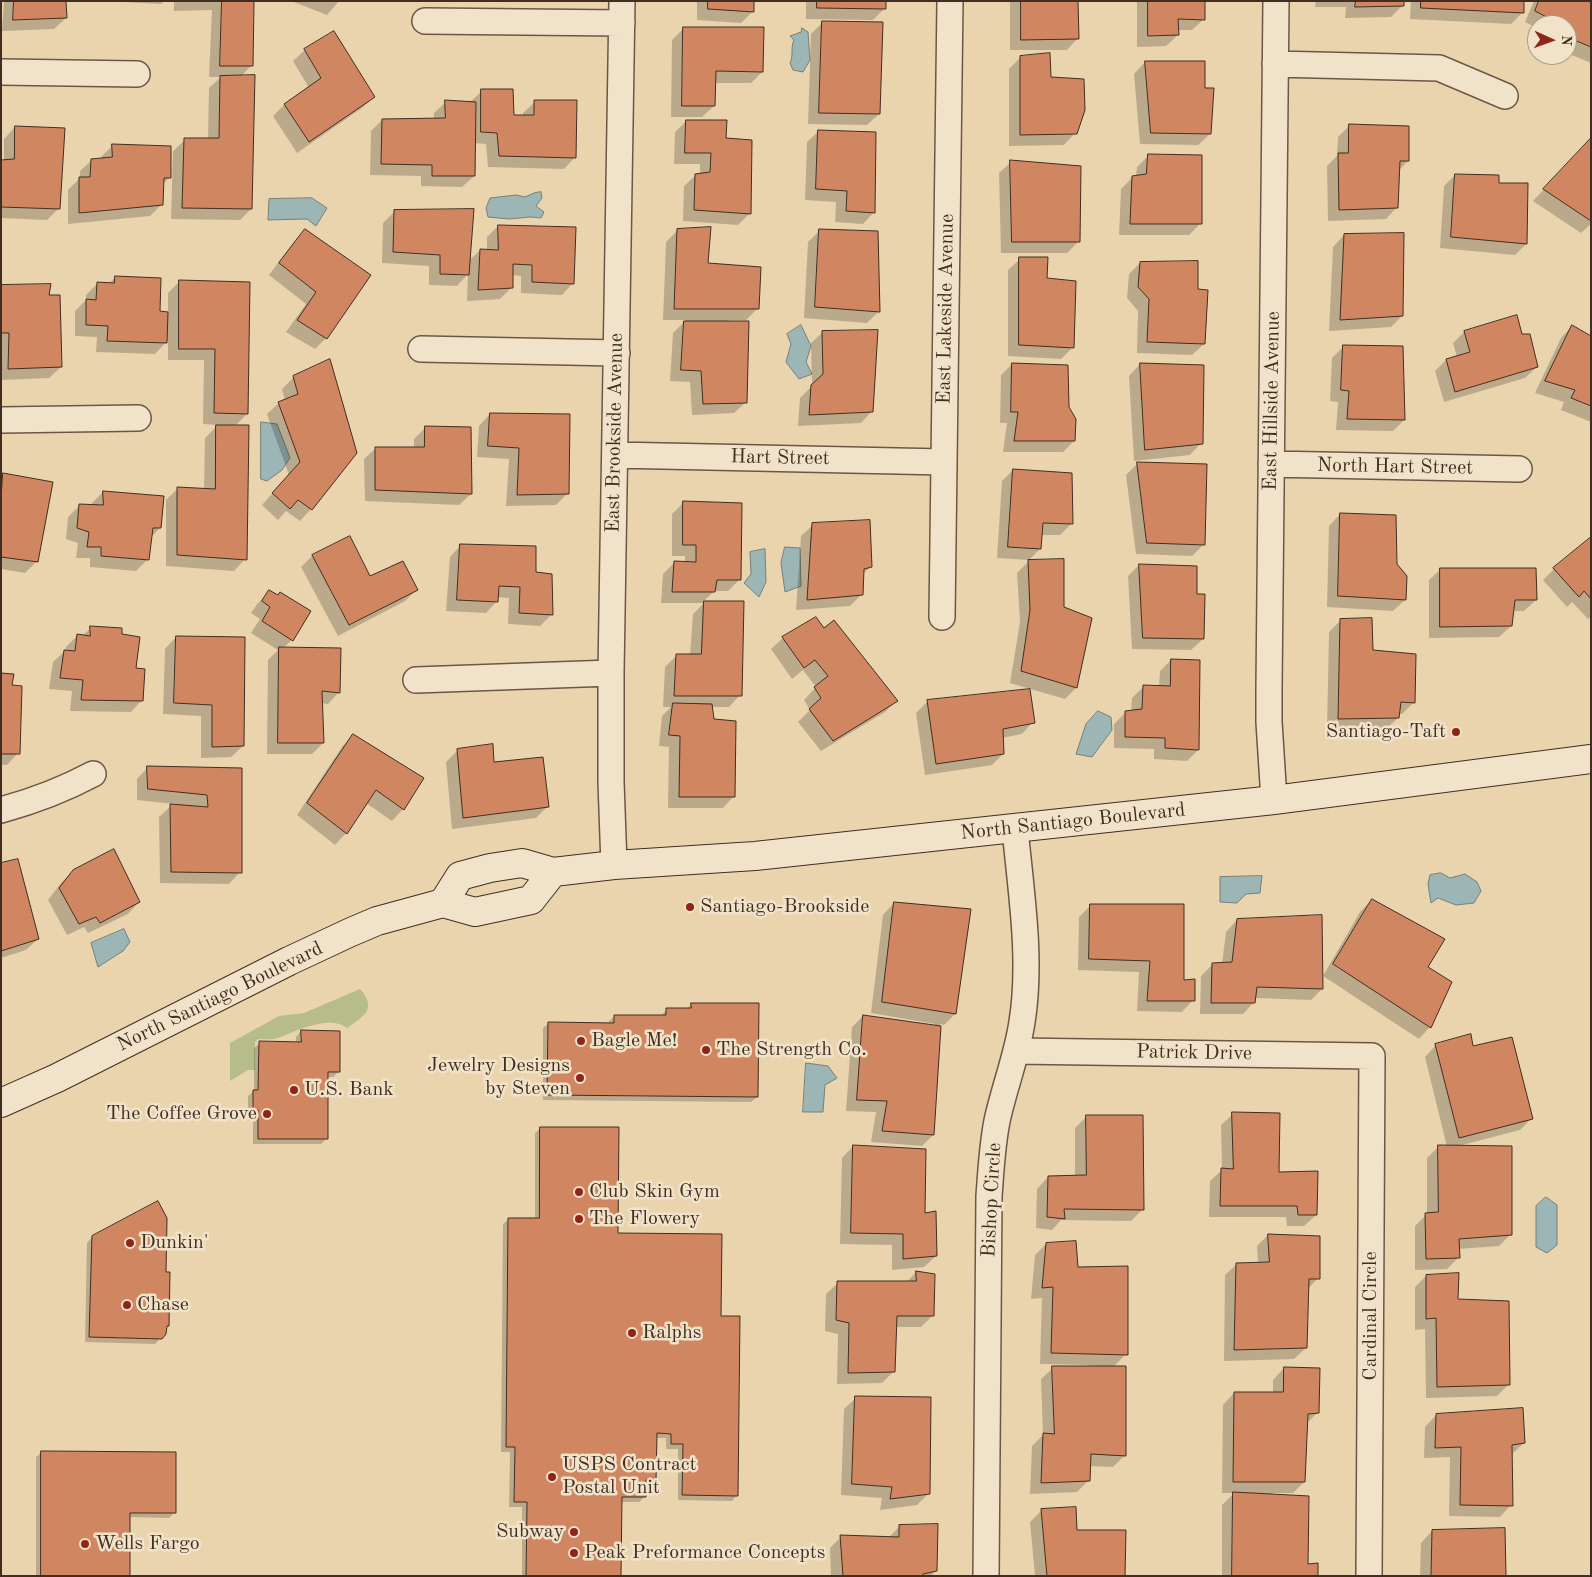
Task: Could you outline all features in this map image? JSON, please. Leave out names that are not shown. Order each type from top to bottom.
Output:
[{"type":"main road","name":"North Santiago Boulevard","points":[[1,1103],[57,1078],[289,961],[351,932],[377,922],[443,903],[460,876],[490,868],[522,863],[553,872],[614,865],[755,856],[1274,800],[1591,759]]},
{"type":"main road","points":[[443,903],[475,912],[531,900],[553,872]]},
{"type":"street","name":"East Lakeside Avenue","points":[[942,617],[950,1]]},
{"type":"street","name":"East Hillside Avenue","points":[[1274,800],[1269,722],[1276,1]]},
{"type":"street","points":[[425,21],[622,12]]},
{"type":"street","name":"East Brookside Avenue","points":[[614,865],[611,782],[611,673],[622,12]]},
{"type":"street","points":[[1275,64],[1439,68],[1505,96]]},
{"type":"street","points":[[1,72],[137,74]]},
{"type":"street","points":[[421,349],[616,353]]},
{"type":"street","points":[[1,420],[138,418]]},
{"type":"street","name":"Hart Street","points":[[615,455],[944,462]]},
{"type":"street","name":"North Hart Street","points":[[1271,464],[1518,469]]},
{"type":"street","points":[[416,680],[611,673]]},
{"type":"street","points":[[1,810],[52,794],[93,774]]},
{"type":"street","name":"Bishop Circle","points":[[986,1576],[989,1196],[997,1120],[1016,1051],[1026,991],[1026,961],[1015,829]]},
{"type":"street","name":"Patrick Drive","points":[[1016,1051],[1372,1056]]},
{"type":"street","name":"Cardinal Circle","points":[[1369,1576],[1372,1056]]},
{"type":"green space","points":[[360,989],[368,1002],[368,1007],[363,1016],[353,1024],[347,1028],[340,1024],[322,1023],[303,1028],[276,1039],[258,1039],[255,1042],[255,1070],[248,1070],[230,1081],[230,1043],[279,1016],[304,1013]]},
{"type":"water","points":[[802,28],[808,32],[810,60],[803,72],[793,70],[790,63],[794,40],[790,36],[801,32]]},
{"type":"water","points":[[541,192],[542,198],[536,206],[544,212],[541,218],[509,219],[488,217],[486,208],[490,198],[516,195],[525,197]]},
{"type":"water","points":[[312,198],[327,208],[316,226],[307,219],[268,220],[269,199]]},
{"type":"water","points":[[801,325],[811,346],[806,362],[812,374],[799,379],[786,362],[791,344],[787,334]]},
{"type":"water","points":[[261,422],[277,424],[290,458],[282,470],[267,481],[261,479]]},
{"type":"water","points":[[785,547],[800,548],[801,586],[785,592],[781,563]]},
{"type":"water","points":[[765,549],[766,582],[759,597],[744,583],[751,574],[750,552]]},
{"type":"water","points":[[1098,711],[1111,717],[1112,730],[1092,757],[1076,754],[1086,724]]},
{"type":"water","points":[[1441,873],[1450,878],[1465,874],[1477,882],[1481,891],[1474,903],[1456,905],[1438,898],[1431,903],[1428,884],[1430,875]]},
{"type":"water","points":[[1262,876],[1260,893],[1246,894],[1237,903],[1220,902],[1220,877]]},
{"type":"water","points":[[124,929],[130,942],[123,951],[98,967],[91,943]]},
{"type":"water","points":[[806,1063],[828,1066],[837,1078],[825,1085],[823,1112],[803,1112]]},
{"type":"water","points":[[1546,1197],[1557,1205],[1557,1245],[1547,1253],[1536,1247],[1536,1206]]},
{"type":"building","points":[[14,1],[66,1],[67,18],[13,20]]},
{"type":"building","points":[[222,1],[254,1],[253,66],[220,66]]},
{"type":"building","points":[[708,1],[754,1],[754,12],[708,9]]},
{"type":"building","points":[[817,1],[886,1],[886,9],[817,8]]},
{"type":"building","points":[[1021,1],[1078,1],[1079,39],[1021,40]]},
{"type":"building","points":[[1148,1],[1205,1],[1205,20],[1178,19],[1179,35],[1148,36]]},
{"type":"building","points":[[1356,1],[1404,1],[1404,6],[1355,7]]},
{"type":"building","points":[[1421,1],[1524,1],[1524,13],[1421,8]]},
{"type":"building","points":[[1539,1],[1591,1],[1591,47],[1577,41],[1577,15],[1543,15],[1535,11]]},
{"type":"building","points":[[822,21],[883,22],[880,114],[819,113]]},
{"type":"building","points":[[683,27],[764,27],[763,72],[716,71],[715,106],[682,106]]},
{"type":"building","points":[[334,31],[375,97],[309,142],[284,104],[321,78],[304,49]]},
{"type":"building","points":[[1050,53],[1051,77],[1084,79],[1085,110],[1077,134],[1020,135],[1020,56]]},
{"type":"building","points":[[1145,61],[1205,61],[1205,88],[1214,88],[1211,134],[1151,133]]},
{"type":"building","points":[[255,75],[252,209],[182,208],[184,138],[219,138],[220,76]]},
{"type":"building","points":[[481,89],[513,89],[514,115],[534,115],[534,100],[577,100],[576,158],[499,156],[497,133],[481,132]]},
{"type":"building","points":[[445,100],[476,102],[475,176],[432,176],[432,165],[381,164],[382,119],[445,118]]},
{"type":"building","points":[[686,120],[727,120],[726,138],[752,140],[751,214],[694,210],[695,174],[710,172],[711,153],[685,153]]},
{"type":"building","points":[[1349,124],[1409,126],[1409,161],[1400,161],[1398,208],[1339,210],[1338,153],[1348,153]]},
{"type":"building","points":[[15,126],[65,128],[60,209],[1,207],[1,160],[14,159]]},
{"type":"building","points":[[818,130],[876,132],[875,213],[846,211],[847,191],[816,189]]},
{"type":"building","points":[[1591,138],[1591,221],[1543,189]]},
{"type":"building","points":[[112,144],[171,146],[171,178],[164,178],[163,205],[79,213],[79,177],[90,177],[91,159],[112,157]]},
{"type":"building","points":[[1148,154],[1202,155],[1202,224],[1130,224],[1132,176],[1146,174]]},
{"type":"building","points":[[1010,160],[1081,166],[1080,242],[1012,242]]},
{"type":"building","points":[[1455,174],[1499,175],[1499,183],[1528,183],[1527,244],[1451,237]]},
{"type":"building","points":[[474,209],[469,275],[440,274],[440,255],[393,252],[394,210]]},
{"type":"building","points":[[498,225],[576,227],[574,284],[532,282],[532,265],[513,264],[513,288],[478,290],[480,249],[498,250]]},
{"type":"building","points":[[711,227],[708,263],[761,267],[759,309],[674,309],[677,229]]},
{"type":"building","points":[[305,229],[371,275],[327,339],[297,320],[316,292],[279,263]]},
{"type":"building","points":[[819,229],[878,231],[880,312],[815,307]]},
{"type":"building","points":[[1404,233],[1403,316],[1340,320],[1344,234]]},
{"type":"building","points":[[1019,257],[1048,257],[1047,278],[1076,281],[1074,348],[1019,345]]},
{"type":"building","points":[[1198,261],[1198,289],[1208,290],[1205,344],[1147,342],[1149,299],[1138,287],[1140,262]]},
{"type":"building","points":[[115,276],[161,278],[160,311],[168,312],[167,343],[107,341],[108,326],[86,325],[86,299],[96,300],[97,282],[114,283]]},
{"type":"building","points":[[179,280],[250,282],[248,414],[214,413],[215,349],[179,349]]},
{"type":"building","points":[[51,284],[49,295],[60,295],[62,367],[8,369],[9,333],[1,333],[1,285]]},
{"type":"building","points":[[1517,315],[1522,334],[1530,334],[1538,367],[1455,392],[1446,359],[1470,352],[1464,331]]},
{"type":"building","points":[[684,321],[749,321],[747,403],[703,404],[701,371],[681,370]]},
{"type":"building","points":[[1572,325],[1591,336],[1591,406],[1571,398],[1575,390],[1545,381]]},
{"type":"building","points":[[878,330],[873,412],[809,415],[811,385],[823,374],[822,331]]},
{"type":"building","points":[[1343,345],[1403,346],[1405,420],[1347,419],[1349,391],[1341,390]]},
{"type":"building","points":[[330,359],[357,453],[312,510],[298,500],[290,509],[272,493],[300,462],[278,402],[298,394],[293,376]]},
{"type":"building","points":[[1012,363],[1068,365],[1069,407],[1076,419],[1075,441],[1014,441],[1018,412],[1011,412]]},
{"type":"building","points":[[1140,363],[1204,365],[1203,444],[1145,450]]},
{"type":"building","points":[[490,413],[570,414],[569,494],[517,495],[519,448],[488,446]]},
{"type":"building","points":[[216,425],[249,425],[247,560],[177,555],[177,487],[215,489]]},
{"type":"building","points":[[425,426],[471,427],[472,494],[375,490],[375,447],[424,447]]},
{"type":"building","points":[[1137,462],[1207,464],[1205,545],[1147,543]]},
{"type":"building","points":[[1013,469],[1072,473],[1073,524],[1043,523],[1041,549],[1008,547]]},
{"type":"building","points":[[3,473],[53,482],[38,562],[1,557]]},
{"type":"building","points":[[103,491],[164,496],[161,528],[153,528],[149,560],[101,556],[101,547],[87,547],[89,532],[77,528],[79,504],[103,505]]},
{"type":"building","points":[[683,501],[742,503],[741,580],[717,580],[715,592],[672,592],[674,561],[696,562],[696,545],[683,545]]},
{"type":"building","points":[[1340,513],[1396,515],[1397,564],[1407,576],[1406,600],[1338,596]]},
{"type":"building","points":[[870,520],[872,567],[864,569],[863,595],[807,600],[812,523]]},
{"type":"building","points":[[350,536],[370,576],[403,561],[418,590],[349,625],[312,555]]},
{"type":"building","points":[[1591,537],[1591,599],[1584,591],[1579,597],[1553,568]]},
{"type":"building","points":[[460,544],[536,546],[536,572],[552,574],[553,615],[519,613],[520,587],[499,586],[498,602],[457,600]]},
{"type":"building","points":[[1064,559],[1064,607],[1092,618],[1077,688],[1021,671],[1030,610],[1028,560]]},
{"type":"building","points":[[1139,564],[1197,566],[1197,594],[1205,594],[1204,639],[1143,638]]},
{"type":"building","points":[[1440,568],[1536,568],[1537,600],[1515,600],[1512,626],[1440,627]]},
{"type":"building","points":[[269,590],[278,595],[280,592],[311,611],[293,641],[262,621],[270,607],[262,601]]},
{"type":"building","points":[[704,601],[744,601],[742,696],[674,696],[676,654],[701,654]]},
{"type":"building","points":[[816,617],[824,628],[834,620],[898,701],[833,741],[809,709],[821,698],[814,687],[828,676],[815,660],[804,668],[782,637]]},
{"type":"building","points":[[1372,618],[1373,650],[1416,654],[1415,703],[1401,702],[1399,718],[1338,719],[1340,619]]},
{"type":"building","points":[[90,626],[122,628],[122,634],[140,637],[136,668],[145,669],[143,701],[81,700],[83,680],[60,678],[64,650],[75,651],[77,634],[90,636]]},
{"type":"building","points":[[176,636],[245,637],[244,746],[212,747],[212,705],[174,703]]},
{"type":"building","points":[[279,647],[341,648],[340,693],[322,691],[324,743],[278,743]]},
{"type":"building","points":[[1171,659],[1200,660],[1199,750],[1165,748],[1165,738],[1125,737],[1125,711],[1142,709],[1143,685],[1170,686]]},
{"type":"building","points":[[1,673],[14,674],[12,685],[22,686],[20,754],[1,754]]},
{"type":"building","points":[[1030,689],[1035,723],[1003,729],[1004,754],[936,764],[927,700]]},
{"type":"building","points":[[673,703],[712,704],[714,719],[736,721],[735,797],[679,797],[680,736],[669,735]]},
{"type":"building","points":[[353,734],[424,778],[404,810],[376,790],[347,834],[307,803]]},
{"type":"building","points":[[493,744],[494,762],[543,757],[549,807],[463,818],[457,749]]},
{"type":"building","points":[[147,766],[242,768],[242,873],[171,872],[170,804],[208,807],[207,795],[148,789]]},
{"type":"building","points":[[114,849],[140,902],[100,923],[96,917],[79,924],[59,888],[73,870]]},
{"type":"building","points":[[18,859],[39,939],[1,951],[1,863]]},
{"type":"building","points":[[1372,899],[1445,939],[1428,967],[1452,982],[1431,1028],[1333,964]]},
{"type":"building","points":[[894,902],[971,909],[956,1014],[882,1002]]},
{"type":"building","points":[[1090,904],[1184,904],[1184,980],[1195,979],[1195,1001],[1147,1001],[1150,961],[1089,959]]},
{"type":"building","points":[[1322,915],[1323,989],[1257,987],[1255,1003],[1211,1003],[1212,963],[1232,962],[1237,919]]},
{"type":"building","points":[[691,1003],[759,1003],[758,1097],[547,1095],[548,1022],[614,1023],[614,1015],[666,1015],[666,1008],[691,1008]]},
{"type":"building","points":[[863,1015],[941,1026],[934,1135],[882,1131],[887,1101],[857,1100]]},
{"type":"building","points":[[301,1030],[340,1031],[340,1072],[328,1072],[328,1139],[258,1139],[258,1110],[253,1110],[253,1090],[258,1090],[259,1041],[301,1042]]},
{"type":"building","points":[[1471,1034],[1473,1046],[1512,1037],[1533,1119],[1459,1138],[1435,1044]]},
{"type":"building","points":[[1232,1112],[1280,1113],[1279,1172],[1318,1171],[1317,1215],[1298,1215],[1297,1206],[1220,1206],[1221,1168],[1233,1169]]},
{"type":"building","points":[[1086,1115],[1143,1115],[1144,1210],[1064,1209],[1065,1219],[1047,1217],[1048,1176],[1086,1175]]},
{"type":"building","points":[[540,1127],[619,1127],[618,1233],[722,1234],[721,1316],[740,1316],[738,1496],[682,1495],[683,1444],[671,1444],[671,1434],[657,1433],[656,1480],[646,1480],[646,1497],[622,1497],[621,1576],[526,1576],[527,1502],[514,1502],[515,1447],[506,1447],[508,1218],[539,1218]]},
{"type":"building","points":[[853,1145],[926,1149],[925,1213],[936,1211],[937,1256],[903,1259],[903,1234],[851,1233]]},
{"type":"building","points":[[1438,1145],[1512,1146],[1512,1235],[1459,1239],[1460,1258],[1426,1259],[1425,1213],[1438,1212]]},
{"type":"building","points":[[158,1201],[167,1218],[166,1272],[170,1272],[169,1326],[167,1326],[166,1334],[162,1339],[89,1337],[92,1236]]},
{"type":"building","points":[[1268,1234],[1320,1236],[1320,1279],[1309,1279],[1307,1348],[1234,1350],[1236,1263],[1269,1262]]},
{"type":"building","points":[[1076,1241],[1078,1267],[1128,1266],[1128,1355],[1051,1353],[1053,1287],[1042,1288],[1046,1243]]},
{"type":"building","points":[[916,1271],[935,1274],[934,1316],[897,1316],[895,1372],[848,1373],[849,1323],[836,1320],[837,1281],[916,1281]]},
{"type":"building","points":[[1459,1273],[1458,1299],[1509,1301],[1510,1385],[1437,1387],[1436,1318],[1426,1319],[1426,1275]]},
{"type":"building","points":[[1052,1366],[1126,1366],[1126,1456],[1091,1454],[1090,1481],[1041,1483],[1043,1433],[1054,1434]]},
{"type":"building","points":[[1284,1367],[1320,1368],[1319,1413],[1308,1414],[1305,1482],[1233,1482],[1234,1392],[1283,1392]]},
{"type":"building","points":[[855,1396],[931,1397],[930,1494],[890,1499],[892,1487],[852,1484]]},
{"type":"building","points":[[1523,1408],[1525,1443],[1512,1445],[1513,1506],[1460,1505],[1461,1447],[1435,1448],[1436,1414]]},
{"type":"building","name":"Wells Fargo","points":[[41,1451],[176,1452],[176,1513],[130,1513],[130,1576],[41,1576]]},
{"type":"building","points":[[1233,1492],[1309,1496],[1308,1564],[1318,1563],[1318,1576],[1232,1576]]},
{"type":"building","points":[[1076,1507],[1077,1530],[1126,1530],[1125,1576],[1047,1576],[1041,1509]]},
{"type":"building","points":[[938,1524],[937,1571],[923,1574],[923,1576],[843,1576],[840,1535],[899,1537],[899,1525]]},
{"type":"building","points":[[1505,1528],[1506,1576],[1431,1576],[1432,1530]]},
{"type":"place","name":"Santiago-Taft","points":[[1456,732]]},
{"type":"place","name":"Santiago-Brookside","points":[[690,907]]},
{"type":"place","name":"Bagle Me!","points":[[581,1041]]},
{"type":"place","name":"The Strength Co.","points":[[706,1050]]},
{"type":"place","name":"Jewelry Designs by Steven","points":[[580,1078]]},
{"type":"place","name":"U.S. Bank","points":[[294,1090]]},
{"type":"place","name":"The Coffee Grove","points":[[267,1114]]},
{"type":"place","name":"Club Skin Gym","points":[[579,1192]]},
{"type":"place","name":"The Flowery","points":[[579,1219]]},
{"type":"place","name":"Dunkin'","points":[[130,1243]]},
{"type":"place","name":"Chase","points":[[127,1305]]},
{"type":"place","name":"Ralphs","points":[[632,1333]]},
{"type":"place","name":"USPS Contract Postal Unit","points":[[552,1477]]},
{"type":"place","name":"Subway","points":[[574,1532]]},
{"type":"place","name":"Wells Fargo","points":[[85,1544]]},
{"type":"place","name":"Peak Preformance Concepts","points":[[574,1553]]}]
